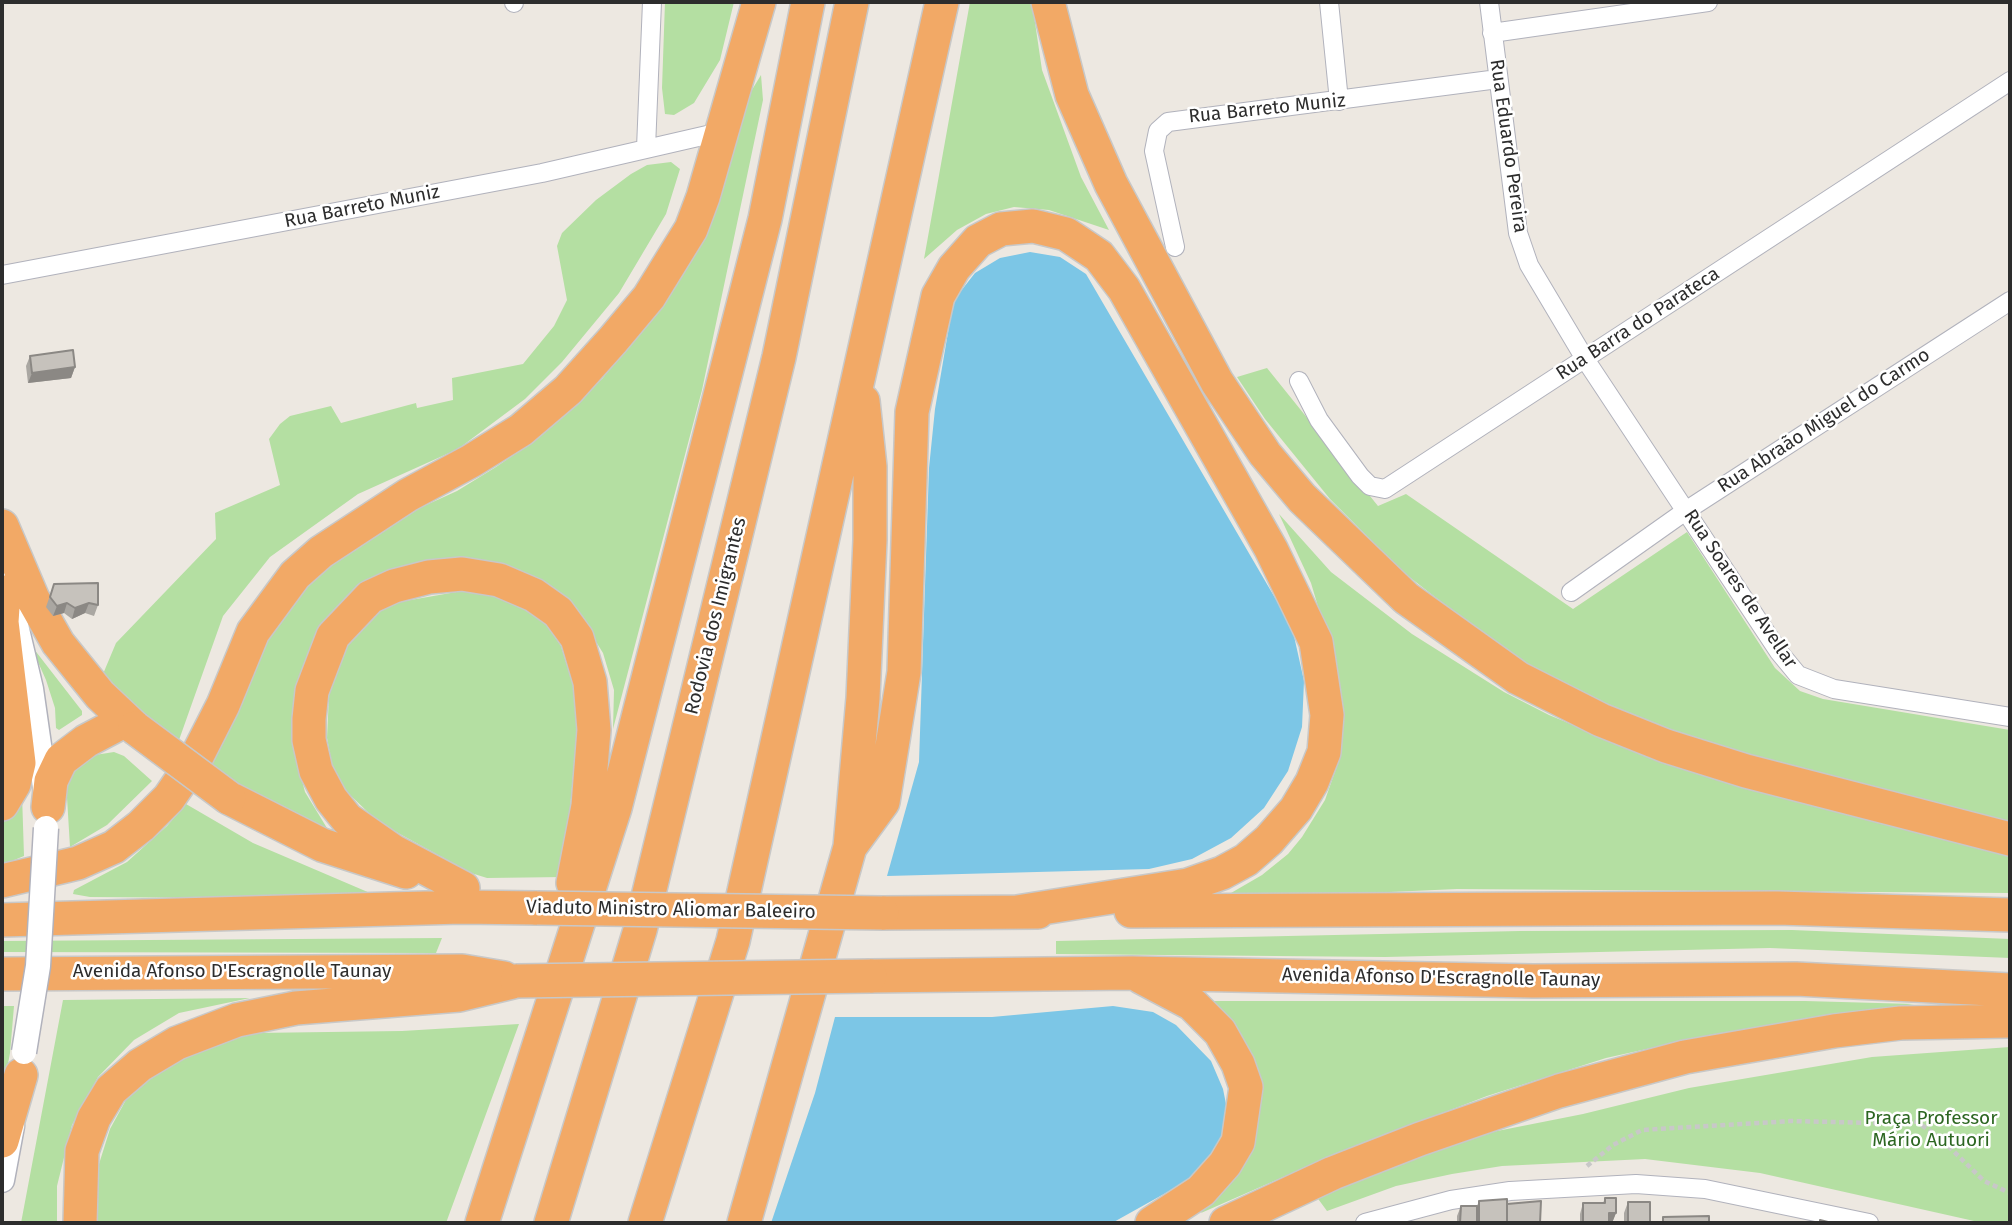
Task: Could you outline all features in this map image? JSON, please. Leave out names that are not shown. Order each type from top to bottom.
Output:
[{"type":"highway","points":[[2,881],[78,863],[114,847],[141,826],[169,798],[195,760],[223,705],[253,632],[295,575],[321,552],[408,495],[521,430],[568,390],[649,297],[691,229],[703,197],[759,2]]},
{"type":"highway","points":[[482,1223],[615,808],[762,232],[808,2]]},
{"type":"highway","name":"Rodovia dos Imigrantes","points":[[551,1223],[640,930],[779,357],[852,2]]},
{"type":"highway","points":[[645,1223],[733,941],[943,2]]},
{"type":"highway","points":[[1048,2],[1072,95],[1111,184],[1217,382],[1265,454],[1302,498],[1406,598],[1518,678],[1601,720],[1666,746],[1746,771],[2010,839]]},
{"type":"highway","points":[[850,847],[883,802],[888,776],[904,672],[912,412],[938,296],[954,268],[978,241],[1001,229],[1032,226],[1066,234],[1100,256],[1124,289],[1271,549],[1316,642],[1324,681],[1326,727],[1324,752],[1312,782],[1296,809],[1269,841],[1246,860],[1222,873],[1188,885],[1017,912]]},
{"type":"highway","points":[[744,1223],[757,1169],[850,847],[863,698],[871,508],[870,467],[859,374]]},
{"type":"highway","points":[[2,526],[33,598],[58,643],[100,695],[130,724],[229,798],[322,845],[468,896]]},
{"type":"highway","points":[[468,896],[393,851],[347,819],[331,799],[316,771],[309,740],[312,691],[333,636],[370,597],[394,586],[417,580],[462,574],[499,580],[534,594],[558,612],[577,638],[590,682],[594,730],[587,806],[571,894],[573,942]]},
{"type":"highway","points":[[2,804],[14,785],[19,763],[2,622],[3,577]]},
{"type":"highway","points":[[47,817],[51,781],[61,760],[86,741],[130,724]]},
{"type":"highway","points":[[2,920],[468,896]]},
{"type":"highway","name":"Viaduto Ministro Aliomar Baleeiro","points":[[468,896],[537,908],[882,913],[1017,912]]},
{"type":"highway","points":[[1017,912],[1751,908],[2010,915]]},
{"type":"highway","points":[[1132,973],[1192,1004],[1220,1032],[1238,1064],[1246,1087],[1238,1142],[1225,1164],[1201,1191],[1152,1223]]},
{"type":"highway","name":"Avenida Afonso D'Escragnolle Taunay","points":[[2,974],[461,983],[1132,973],[1533,981],[1796,979],[2010,990]]},
{"type":"highway","points":[[80,1223],[82,1151],[94,1118],[111,1090],[149,1059],[177,1043],[237,1020],[296,1007],[461,983]]},
{"type":"highway","points":[[1226,1223],[1334,1173],[1420,1139],[1559,1091],[1685,1056],[1888,1025],[2010,1021]]},
{"type":"highway","points":[[2,1141],[22,1064]]},
{"type":"highway","points":[[470,1223],[485,1180],[505,1157]]},
{"type":"highway","points":[[727,1223],[757,1169]]},
{"type":"main road","points":[[2,1180],[38,966],[47,817],[32,690],[3,577]]},
{"type":"street","points":[[646,148],[652,2]]},
{"type":"street","points":[[1329,2],[1339,101]]},
{"type":"street","name":"Rua Eduardo Pereira","points":[[1489,2],[1518,233],[1529,265],[1585,359]]},
{"type":"street","points":[[1492,33],[1709,2]]},
{"type":"street","name":"Rua Barreto Muniz","points":[[1175,247],[1155,164],[1155,140],[1163,125],[1177,119],[1339,101],[1498,79]]},
{"type":"street","name":"Rua Barra do Parateca","points":[[1299,381],[1319,420],[1360,477],[1379,489],[1390,486],[2010,81]]},
{"type":"street","name":"Rua Barreto Muniz","points":[[2,275],[542,173],[720,132]]},
{"type":"street","name":"Rua Abraão Miguel do Carmo","points":[[1571,592],[1687,510],[2010,301]]},
{"type":"street","name":"Rua Soares de Avellar","points":[[1585,359],[1779,652],[1798,675],[1833,689],[2010,717]]},
{"type":"street","points":[[1365,1223],[1451,1200],[1563,1186],[1636,1184],[1705,1189],[1869,1223]]},
{"type":"path","points":[[1563,1186],[1613,1145],[1642,1129],[1791,1121],[1874,1123],[1900,1117],[1917,1122],[1939,1137],[1984,1181],[2010,1193]]},
{"type":"green space","points":[[665,2],[734,2],[720,60],[694,103],[674,115],[665,114],[662,88]]},
{"type":"green space","points":[[970,2],[1032,2],[1042,70],[1081,177],[1109,230],[1049,210],[1014,207],[986,214],[957,230],[924,259]]},
{"type":"green space","points":[[761,75],[763,100],[702,390],[613,729],[614,690],[603,653],[583,621],[550,592],[374,585],[293,746],[305,792],[330,833],[262,804],[209,763],[246,669],[303,583],[391,521],[457,491],[496,467],[534,441],[602,379],[658,309],[747,98]]},
{"type":"green space","points":[[671,162],[680,169],[666,214],[619,293],[562,362],[525,399],[458,449],[358,494],[270,557],[223,616],[179,740],[125,704],[103,674],[116,643],[216,539],[215,513],[280,485],[269,439],[280,424],[290,416],[331,406],[341,423],[416,403],[417,408],[453,400],[452,378],[523,364],[554,326],[567,300],[557,246],[562,233],[596,200],[631,174],[647,165]]},
{"type":"green space","points":[[1267,368],[1378,506],[1406,494],[1573,609],[1687,532],[1775,668],[1800,691],[1823,699],[2010,730],[2010,823],[1667,734],[1573,690],[1528,664],[1485,636],[1403,572],[1330,499],[1265,419],[1237,377]]},
{"type":"green space","points":[[1279,514],[1331,572],[1412,634],[1504,692],[1549,715],[1629,748],[2010,852],[2010,893],[1457,889],[1233,899],[1231,893],[1262,875],[1288,854],[1302,837],[1325,800],[1337,766],[1339,727],[1332,653],[1311,583]]},
{"type":"green space","points":[[462,591],[494,596],[526,610],[546,624],[561,646],[573,685],[577,730],[564,877],[487,878],[471,873],[378,822],[345,790],[332,765],[327,738],[329,695],[348,645],[380,611],[399,602]]},
{"type":"green space","points":[[30,644],[82,711],[82,715],[59,730],[56,728],[55,708],[46,680]]},
{"type":"green space","points":[[114,752],[124,756],[152,781],[107,825],[70,847],[66,781],[71,768],[95,755]]},
{"type":"green space","points":[[22,794],[24,856],[2,865],[2,815]]},
{"type":"green space","points":[[186,804],[253,843],[370,893],[358,899],[90,897],[73,894],[74,890],[127,862],[167,826]]},
{"type":"green space","points":[[1792,930],[2010,939],[2010,958],[1770,948],[1385,957],[1056,954],[1056,941],[1520,931]]},
{"type":"green space","points":[[442,938],[436,953],[2,952],[2,941]]},
{"type":"green space","points":[[250,998],[179,1013],[134,1040],[98,1077],[72,1125],[57,1186],[57,1223],[21,1223],[63,1000]]},
{"type":"green space","points":[[1204,1001],[1805,1001],[1914,1004],[1710,1035],[1606,1058],[1487,1096],[1338,1153],[1201,1213],[1253,1132]]},
{"type":"green space","points":[[2,1006],[14,1006],[10,1053],[2,1096]]},
{"type":"green space","points":[[519,1024],[446,1223],[96,1223],[99,1164],[110,1129],[127,1098],[153,1071],[199,1044],[254,1033],[402,1031]]},
{"type":"green space","name":"Praça Professor Mário Autuori","points":[[2010,1047],[2010,1223],[1983,1223],[1760,1173],[1645,1159],[1502,1166],[1452,1174],[1396,1186],[1327,1211],[1316,1196],[1482,1134],[1583,1114],[1689,1088],[1872,1057]]},
{"type":"water","points":[[1030,252],[1060,257],[1086,274],[1285,615],[1294,636],[1304,681],[1302,727],[1288,771],[1264,808],[1231,838],[1192,859],[1149,869],[887,876],[919,762],[929,468],[935,409],[952,309],[957,296],[975,273],[1000,258]]},
{"type":"water","points":[[1113,1006],[1153,1012],[1176,1025],[1211,1061],[1223,1089],[1227,1109],[1224,1132],[1211,1155],[1189,1180],[1112,1223],[771,1223],[815,1093],[835,1017],[992,1017]]},
{"type":"building","points":[[73,350],[75,367],[32,373],[30,356]]},
{"type":"building","points":[[98,583],[98,605],[89,603],[75,608],[67,603],[57,606],[50,597],[54,584]]},
{"type":"building","points":[[1605,1198],[1616,1198],[1616,1213],[1609,1213],[1609,1223],[1583,1223],[1583,1203],[1605,1203]]},
{"type":"building","points":[[1507,1199],[1507,1223],[1479,1223],[1479,1201]]},
{"type":"building","points":[[1541,1201],[1540,1223],[1507,1223],[1507,1204]]},
{"type":"building","points":[[1628,1202],[1650,1202],[1650,1223],[1628,1223]]},
{"type":"building","points":[[1461,1206],[1477,1206],[1477,1223],[1460,1223]]},
{"type":"building","points":[[1709,1216],[1709,1223],[1663,1223],[1663,1217]]}]
